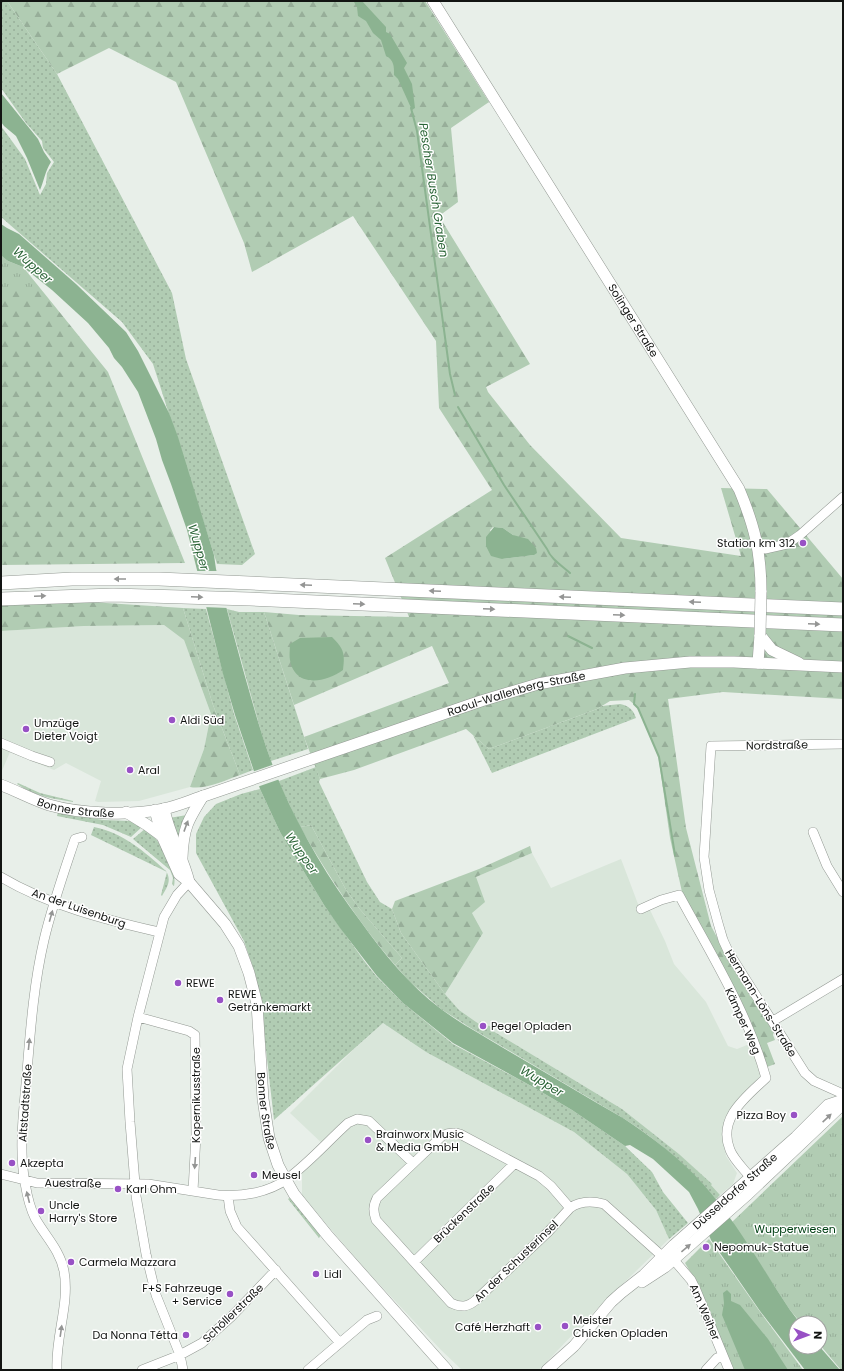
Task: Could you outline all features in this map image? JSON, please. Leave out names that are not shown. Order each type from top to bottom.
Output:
[{"type":"highway","points":[[1,583],[72,579],[159,579],[843,609]]},
{"type":"highway","points":[[1,599],[72,595],[158,596],[843,625]]},
{"type":"main road","name":"Solinger Straße","points":[[433,1],[739,489],[753,525],[759,554],[761,592],[758,663]]},
{"type":"main road","points":[[760,635],[772,650],[804,665]]},
{"type":"main road","name":"Raoul-Wallenberg-Straße","points":[[203,796],[481,701],[538,684],[618,669],[690,662],[758,663],[843,668]]},
{"type":"main road","name":"Bonner Straße","points":[[1,785],[57,807],[88,811],[126,812],[159,810],[203,796]]},
{"type":"main road","points":[[182,860],[182,839],[186,825],[203,796]]},
{"type":"main road","name":"Bonner Straße","points":[[159,810],[162,836],[179,874],[189,882],[225,924],[239,946],[249,973],[257,1004],[263,1099],[269,1138],[278,1165],[294,1194],[328,1236],[447,1370]]},
{"type":"main road","name":"Bonner Straße","points":[[159,810],[182,860],[189,882]]},
{"type":"main road","points":[[126,812],[147,824],[162,836]]},
{"type":"main road","name":"Düsseldorfer Straße","points":[[754,1181],[828,1106],[843,1100]]},
{"type":"main road","name":"Düsseldorfer Straße","points":[[547,1370],[578,1341],[611,1302],[630,1287],[662,1256],[696,1233],[843,1104]]},
{"type":"main road","name":"Düsseldorfer Straße","points":[[630,1287],[654,1275],[673,1259],[696,1233]]},
{"type":"street","points":[[766,549],[788,544],[843,497]]},
{"type":"street","points":[[1,743],[50,762]]},
{"type":"street","name":"Nordstraße","points":[[711,746],[843,744]]},
{"type":"street","name":"Hermann-Löns-Straße","points":[[711,746],[704,857],[709,890],[727,948],[805,1073],[814,1082],[843,1094]]},
{"type":"street","points":[[813,832],[827,866],[843,892]]},
{"type":"street","name":"Altstadtstraße","points":[[57,1370],[64,1298],[64,1271],[62,1261],[56,1249],[35,1218],[30,1206],[24,1180],[22,1130],[34,1002],[42,950],[55,901],[75,839],[82,838]]},
{"type":"street","name":"An der Luisenburg","points":[[1,876],[14,884],[55,901],[115,922],[159,932]]},
{"type":"street","points":[[183,1370],[180,1355],[152,1281],[146,1254],[136,1196],[127,1070],[138,1017],[159,932],[166,910],[179,892],[189,882]]},
{"type":"street","name":"Kämper Weg","points":[[641,909],[661,900],[679,895],[731,991],[753,1039],[766,1078],[735,1109],[729,1121],[728,1133],[730,1150],[754,1181]]},
{"type":"street","points":[[773,1021],[843,979]]},
{"type":"street","name":"Kopernikusstraße","points":[[138,1017],[190,1031],[194,1034],[196,1135],[193,1191]]},
{"type":"street","points":[[286,1180],[348,1123],[357,1119],[369,1121],[413,1163],[442,1136],[447,1133],[455,1132],[539,1176],[551,1186],[570,1208],[576,1204],[582,1203],[604,1204],[662,1256]]},
{"type":"street","name":"An der Schusterinsel","points":[[413,1163],[377,1198],[373,1213],[376,1220],[451,1303],[456,1306],[464,1307],[470,1305],[548,1232],[570,1208]]},
{"type":"street","name":"Brückenstraße","points":[[414,1262],[514,1164]]},
{"type":"street","name":"Auestraße","points":[[1,1174],[37,1183],[136,1183],[228,1196],[262,1191],[286,1180]]},
{"type":"street","points":[[228,1196],[230,1211],[237,1227],[340,1343]]},
{"type":"street","name":"Am Weiher","points":[[673,1259],[694,1285],[729,1370]]},
{"type":"street","name":"Schöllerstraße","points":[[142,1370],[180,1355],[202,1344],[231,1317],[276,1270]]},
{"type":"street","points":[[308,1370],[366,1320],[377,1316]]},
{"type":"street","points":[[706,1370],[717,1358],[723,1356]]},
{"type":"shaded area","points":[[164,625],[184,640],[211,714],[204,749],[190,787],[139,801],[98,802],[95,801],[101,781],[66,763],[54,770],[10,752],[1,773],[1,631],[84,626]]},
{"type":"shaded area","points":[[532,853],[551,888],[621,859],[638,904],[650,910],[674,964],[706,1002],[728,1046],[737,1049],[752,1043],[761,1070],[760,1078],[731,1108],[724,1122],[722,1136],[726,1156],[737,1173],[733,1184],[720,1195],[711,1184],[679,1154],[622,1109],[493,1031],[493,1029],[480,1021],[479,1024],[459,1010],[445,994],[483,933],[472,913],[476,877]]},
{"type":"shaded area","points":[[383,1023],[426,1052],[574,1132],[627,1174],[656,1210],[669,1239],[596,1310],[539,1370],[462,1370],[441,1350],[367,1271],[302,1196],[302,1173],[327,1148],[290,1113],[353,1050]]},
{"type":"green space","points":[[1,1],[7,1],[57,74],[172,293],[186,359],[255,554],[242,565],[217,564],[153,364],[122,322],[1,217],[1,126],[25,159],[40,195],[46,184],[47,173],[54,162],[43,148],[42,141],[26,123],[1,88]]},
{"type":"green space","points":[[7,1],[425,1],[489,102],[451,128],[458,202],[439,216],[530,364],[486,387],[488,392],[530,445],[621,538],[741,556],[721,488],[767,489],[843,579],[843,699],[723,692],[668,699],[686,828],[711,926],[736,973],[774,1031],[773,1035],[775,1040],[767,1043],[775,1064],[767,1067],[757,1038],[682,892],[670,838],[658,754],[637,707],[629,700],[610,701],[597,709],[489,749],[466,729],[354,770],[320,779],[304,737],[449,683],[432,646],[294,705],[264,612],[299,615],[409,617],[385,558],[492,490],[439,408],[436,341],[353,216],[252,272],[244,243],[176,82],[109,48],[57,74]],"holes":[[[493,527],[503,528],[513,535],[534,555],[502,559],[490,530]]]},
{"type":"green space","points":[[1,254],[7,258],[7,263],[40,291],[1,289]]},
{"type":"green space","points":[[1,255],[8,261],[23,267],[108,372],[185,563],[1,565]]},
{"type":"green space","points":[[75,601],[183,608],[213,705],[240,775],[209,786],[196,788],[190,787],[204,749],[211,714],[184,640],[164,625],[84,626],[1,631],[1,605]]},
{"type":"green space","points":[[183,608],[206,609],[234,714],[253,770],[240,775],[213,705]]},
{"type":"green space","points":[[227,609],[239,612],[264,612],[308,749],[271,761],[262,735]]},
{"type":"green space","points":[[620,704],[630,708],[634,712],[636,718],[492,773],[473,735],[489,749],[602,706]]},
{"type":"green space","points":[[316,767],[320,779],[319,782],[367,882],[380,902],[392,909],[401,933],[445,994],[459,1010],[479,1024],[480,1021],[494,1029],[493,1031],[622,1109],[679,1154],[712,1184],[711,1185],[720,1195],[715,1200],[684,1165],[636,1126],[469,1027],[441,1009],[409,981],[395,965],[402,958],[358,907],[345,888],[311,825],[300,827],[280,785],[279,781]]},
{"type":"green space","points":[[18,783],[40,793],[73,802],[37,794],[17,784]]},
{"type":"green space","points":[[260,789],[280,832],[324,905],[377,977],[403,1003],[453,1044],[572,1110],[625,1146],[652,1172],[663,1192],[688,1223],[669,1239],[656,1210],[627,1174],[574,1132],[426,1052],[383,1023],[274,1120],[261,1006],[256,977],[244,941],[196,853],[196,834],[204,817],[216,804],[241,794]]},
{"type":"green space","points":[[58,812],[103,820],[131,821],[143,826],[131,837],[103,825],[57,816]]},
{"type":"green space","points":[[187,815],[180,831],[178,841],[169,818]]},
{"type":"green space","points":[[311,825],[345,888],[358,907],[402,958],[395,965],[368,932],[344,898],[300,827]]},
{"type":"green space","points":[[94,827],[124,838],[150,857],[166,872],[91,835]]},
{"type":"green space","points":[[146,828],[162,847],[170,863],[173,871],[174,886],[172,884],[173,878],[170,870],[133,839]]},
{"type":"green space","points":[[530,846],[532,853],[476,877],[485,902],[472,913],[483,933],[445,994],[401,933],[392,909],[395,901],[479,869]]},
{"type":"green space","points":[[167,873],[169,881],[162,896],[161,895]]},
{"type":"green space","name":"Wupperwiesen","points":[[843,1116],[843,1370],[841,1370],[828,1355],[828,1315],[794,1315],[732,1222]]},
{"type":"green space","points":[[291,1197],[321,1235],[319,1238],[288,1199]]},
{"type":"green space","points":[[709,1239],[788,1350],[788,1355],[792,1355],[803,1370],[732,1370],[698,1285],[685,1263]]},
{"type":"water","points":[[355,1],[362,1],[386,27],[386,32],[390,34],[407,63],[404,68],[412,84],[415,108],[412,110],[398,79],[394,75],[391,59],[386,56],[381,40],[373,33],[366,21],[358,16]]},
{"type":"water","points":[[1,93],[38,139],[51,162],[40,190],[16,136],[1,122]]},
{"type":"water","name":"Wupper","points":[[1,224],[19,234],[76,284],[126,332],[138,351],[169,413],[178,437],[214,555],[216,569],[247,684],[273,765],[289,804],[307,839],[349,906],[379,946],[418,990],[429,1000],[456,1020],[623,1118],[655,1140],[694,1174],[727,1214],[794,1315],[788,1315],[788,1348],[760,1311],[711,1240],[689,1192],[653,1159],[630,1145],[625,1146],[572,1110],[453,1043],[403,1003],[377,976],[340,928],[324,905],[280,832],[260,789],[223,674],[187,530],[156,439],[138,392],[122,367],[114,358],[109,348],[88,323],[52,290],[23,267],[8,261],[1,255]]},
{"type":"water","points":[[494,527],[503,528],[513,535],[528,539],[536,548],[537,553],[534,555],[502,559],[491,556],[486,546],[486,537]]},
{"type":"water","points":[[332,637],[341,648],[344,655],[343,670],[328,678],[320,680],[304,679],[298,675],[293,669],[290,660],[290,644],[300,638]]},
{"type":"water","points":[[727,1290],[731,1294],[731,1301],[740,1305],[768,1339],[788,1370],[745,1370],[722,1315],[724,1303],[723,1293]]},
{"type":"water","points":[[794,1355],[827,1355],[840,1370],[805,1370]]},
{"type":"pier","points":[[194,571],[218,571],[228,608],[203,607]]},
{"type":"pier","points":[[275,764],[280,779],[257,787],[252,772]]},
{"type":"waterway","name":"Pescher Busch Graben","points":[[411,108],[417,131],[450,374],[455,395]]},
{"type":"waterway","name":"Pescher Busch Graben","points":[[458,407],[504,485],[551,556],[570,573]]},
{"type":"waterway","name":"Pescher Busch Graben","points":[[568,636],[592,648]]},
{"type":"waterway","name":"Pescher Busch Graben","points":[[635,694],[634,704],[638,708],[659,757],[675,855]]},
{"type":"place","name":"Station km 312","points":[[803,543]]},
{"type":"place","name":"Aldi Süd","points":[[172,720]]},
{"type":"place","name":"Umzüge Dieter Voigt","points":[[26,729]]},
{"type":"place","name":"Aral","points":[[130,770]]},
{"type":"place","name":"REWE","points":[[178,983]]},
{"type":"place","name":"REWE Getränkemarkt","points":[[220,1000]]},
{"type":"place","name":"Pegel Opladen","points":[[483,1026]]},
{"type":"place","name":"Pizza Boy","points":[[794,1115]]},
{"type":"place","name":"Brainworx Music & Media GmbH","points":[[368,1140]]},
{"type":"place","name":"Akzepta","points":[[12,1163]]},
{"type":"place","name":"Meusel","points":[[254,1175]]},
{"type":"place","name":"Karl Ohm","points":[[118,1189]]},
{"type":"place","name":"Uncle Harry's Store","points":[[41,1211]]},
{"type":"place","name":"Nepomuk-Statue","points":[[706,1247]]},
{"type":"place","name":"Carmela Mazzara","points":[[71,1262]]},
{"type":"place","name":"Lidl","points":[[316,1274]]},
{"type":"place","name":"F+S Fahrzeuge + Service","points":[[230,1294]]},
{"type":"place","name":"Meister Chicken Opladen","points":[[565,1326]]},
{"type":"place","name":"Café Herzhaft","points":[[538,1327]]},
{"type":"place","name":"Da Nonna Tétta","points":[[186,1335]]}]
